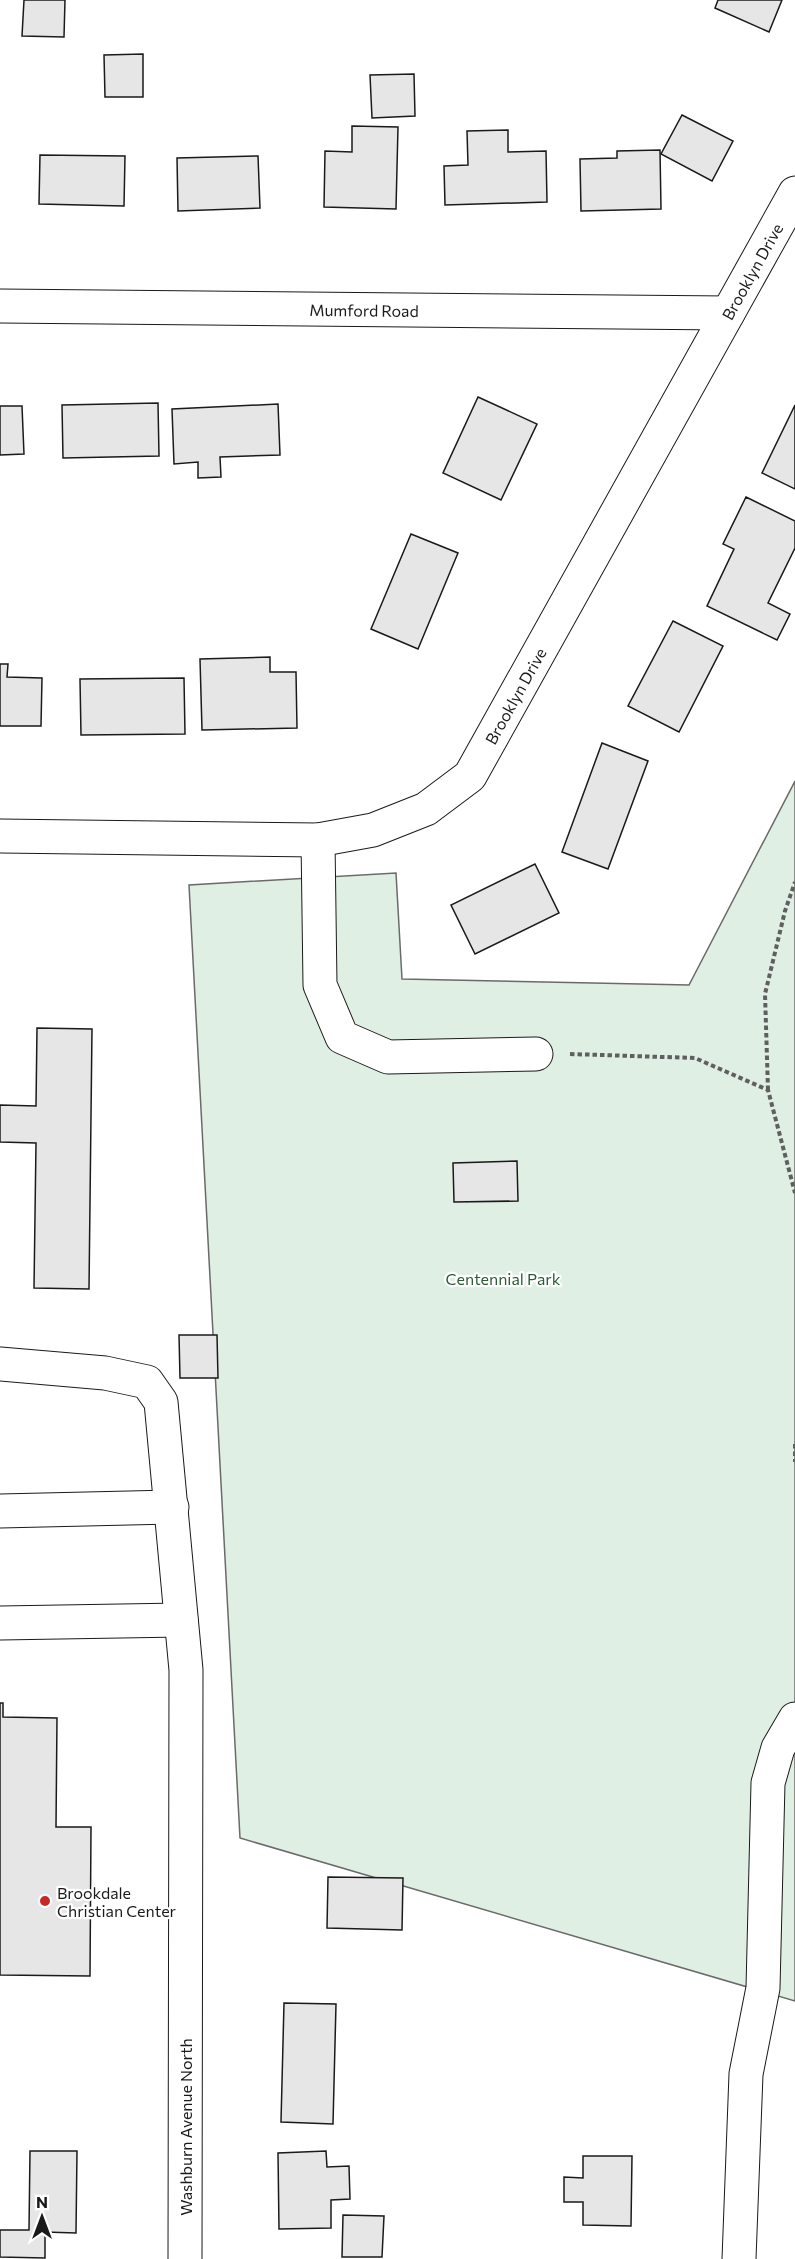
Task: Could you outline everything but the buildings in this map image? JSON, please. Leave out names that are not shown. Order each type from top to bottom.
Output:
[{"type":"street","name":"Brooklyn Drive","points":[[0,836],[318,840],[373,831],[426,809],[470,776],[795,193]]},
{"type":"street","name":"Mumford Road","points":[[0,306],[728,313]]},
{"type":"street","points":[[318,840],[320,985],[342,1037],[388,1057],[536,1054]]},
{"type":"street","name":"Washburn Avenue North","points":[[0,1364],[105,1372],[147,1383],[162,1402],[186,1670],[184,2259]]},
{"type":"street","points":[[0,1511],[172,1507]]},
{"type":"street","points":[[0,1623],[181,1620]]},
{"type":"street","points":[[739,2259],[746,2074],[763,1988],[768,1783],[778,1748],[795,1719]]},
{"type":"path","points":[[795,882],[785,912],[765,994],[768,1090],[795,1193]]},
{"type":"path","points":[[536,1054],[695,1058],[768,1090]]},
{"type":"path","points":[[795,1444],[795,1462]]},
{"type":"green space","name":"Centennial Park","points":[[795,781],[795,2001],[240,1838],[189,885],[396,873],[402,979],[689,985]]},
{"type":"place","name":"Brookdale Christian Center","points":[[45,1901]]}]
